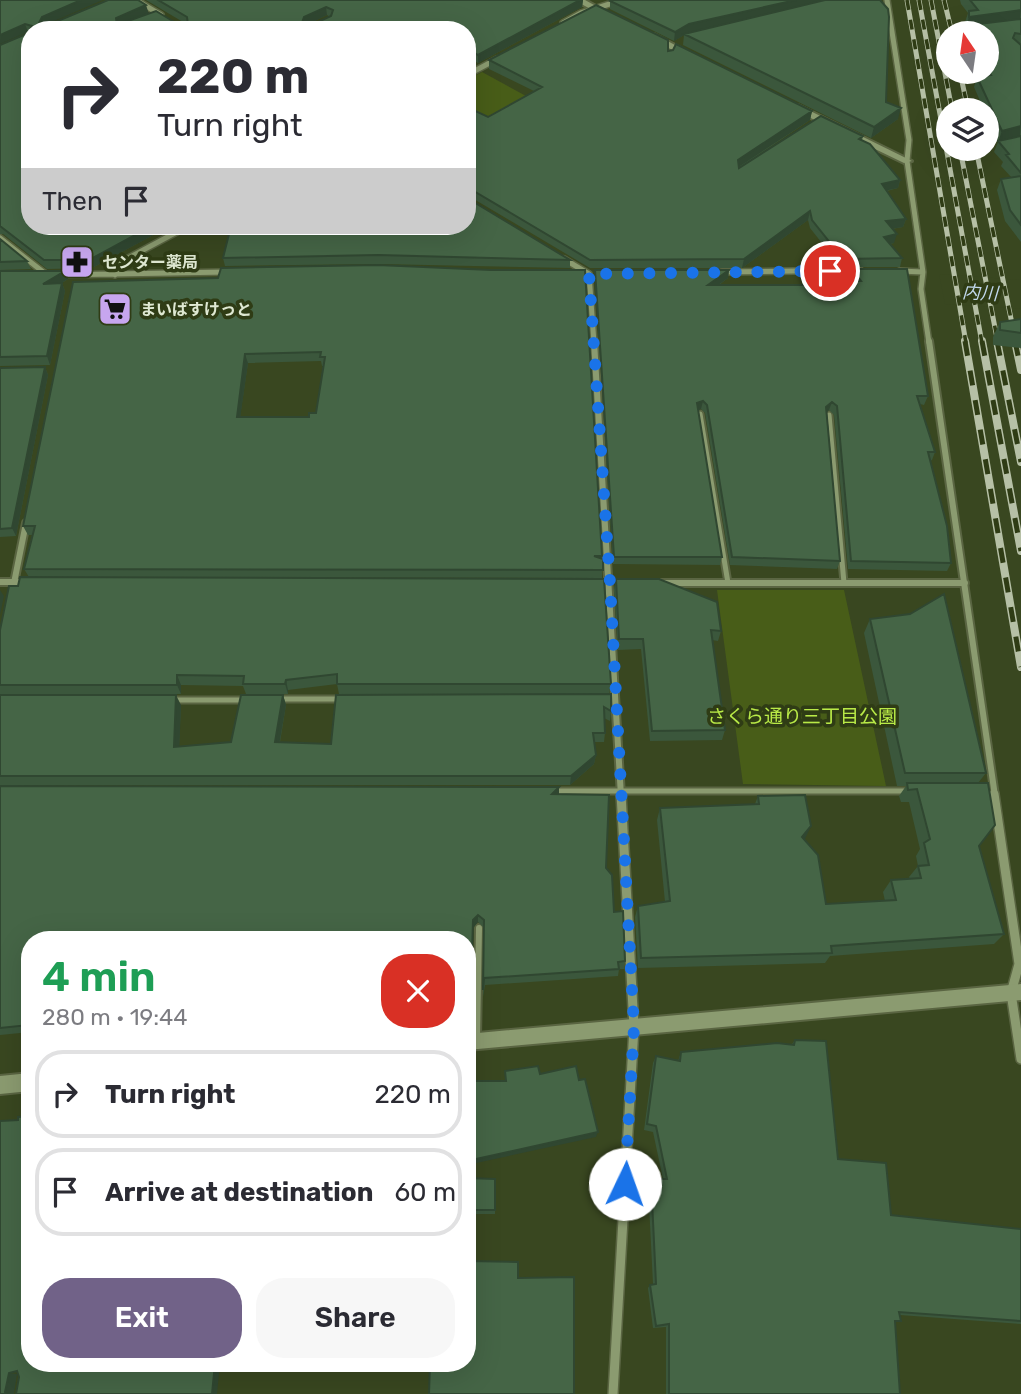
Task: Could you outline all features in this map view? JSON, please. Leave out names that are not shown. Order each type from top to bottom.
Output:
[{"type":"street","points":[[136,0],[168,19]]},
{"type":"street","points":[[578,0],[617,19]]},
{"type":"street","points":[[558,25],[594,8],[622,0]]},
{"type":"street","points":[[887,0],[909,140],[907,161],[923,272],[921,289],[1019,964],[1016,993],[1021,1059]]},
{"type":"street","points":[[639,30],[697,58]]},
{"type":"street","points":[[476,70],[503,56]]},
{"type":"street","points":[[783,101],[907,161]]},
{"type":"street","points":[[115,275],[118,263],[171,235]]},
{"type":"street","points":[[0,237],[47,275]]},
{"type":"street","points":[[556,254],[589,274]]},
{"type":"street","points":[[35,275],[115,275],[167,270],[236,272]]},
{"type":"street","points":[[709,272],[868,270]]},
{"type":"street","points":[[890,271],[923,272]]},
{"type":"street","points":[[575,274],[602,274]]},
{"type":"street","points":[[589,274],[617,699],[634,1027],[613,1394]]},
{"type":"street","points":[[73,284],[74,275]]},
{"type":"street","points":[[12,594],[28,514]]},
{"type":"street","points":[[0,582],[33,582]]},
{"type":"street","points":[[597,583],[623,583]]},
{"type":"street","points":[[649,583],[965,583]]},
{"type":"street","points":[[476,1042],[1016,993]]},
{"type":"street","points":[[0,1085],[21,1083]]},
{"type":"lane","points":[[146,19],[159,14]]},
{"type":"lane","points":[[808,127],[819,119]]},
{"type":"lane","points":[[700,414],[728,583]]},
{"type":"lane","points":[[829,415],[844,583]]},
{"type":"lane","points":[[164,699],[247,699]]},
{"type":"lane","points":[[274,699],[343,699]]},
{"type":"lane","points":[[603,699],[617,699]]},
{"type":"lane","points":[[539,791],[911,791]]},
{"type":"lane","points":[[981,791],[994,791]]},
{"type":"lane","points":[[476,977],[479,928]]},
{"type":"green space","points":[[482,72],[537,102],[490,124],[476,117],[476,75]]},
{"type":"green space","name":"さくら通り三丁目公園","points":[[717,590],[844,590],[886,786],[743,784]]},
{"type":"pier","points":[[939,274],[1020,280],[1021,309],[945,304]]},
{"type":"building","points":[[0,0],[81,0],[42,17],[40,21],[21,21],[21,26],[0,35]]},
{"type":"building","points":[[108,0],[138,0],[146,5],[116,18],[116,21],[58,21]]},
{"type":"building","points":[[158,0],[580,0],[478,55],[476,21],[320,21],[331,16],[333,10],[326,7],[304,17],[303,21],[188,21],[187,17]]},
{"type":"building","points":[[796,0],[689,24],[675,32],[610,1]]},
{"type":"building","points":[[825,0],[880,0],[888,9],[886,102],[901,108],[874,127],[684,34]]},
{"type":"building","points":[[970,0],[1021,0],[1021,10],[969,17],[969,11],[978,10]]},
{"type":"building","points":[[596,5],[668,40],[668,51],[673,50],[676,44],[812,111],[738,160],[739,168],[821,116],[863,136],[859,139],[870,144],[900,180],[882,184],[906,219],[886,221],[897,234],[884,237],[902,258],[843,259],[812,220],[810,211],[744,259],[590,260],[476,192],[476,111],[488,117],[542,87],[489,60]]},
{"type":"building","points":[[156,11],[173,21],[128,21]]},
{"type":"building","points":[[1021,19],[1021,34],[1015,33],[1013,38],[1021,45],[1021,126],[1002,131],[999,125],[999,98],[987,98],[980,84],[999,84],[999,22]]},
{"type":"building","points":[[21,36],[21,235],[135,235],[89,260],[44,260],[0,226],[0,45]]},
{"type":"building","points":[[1021,136],[1021,173],[1006,155],[1009,154],[999,141]]},
{"type":"building","points":[[1021,176],[1021,225],[1010,210],[1001,179]]},
{"type":"building","points":[[476,203],[570,260],[378,255],[223,258],[229,235],[476,235]]},
{"type":"building","points":[[0,239],[27,261],[0,262]]},
{"type":"building","points":[[378,265],[491,270],[585,270],[602,556],[594,556],[603,559],[603,570],[24,569],[35,526],[23,526],[73,282],[218,278],[221,268]],"holes":[[[321,352],[320,357],[325,357],[316,413],[309,413],[309,417],[237,417],[245,354]]]},
{"type":"building","points":[[852,269],[907,269],[928,396],[917,396],[935,452],[928,452],[947,526],[951,563],[851,561],[837,406],[832,402],[826,407],[840,561],[732,557],[707,405],[703,401],[697,403],[722,557],[614,557],[595,270],[729,270],[708,285],[823,285],[822,280],[861,281]]},
{"type":"building","points":[[0,271],[65,271],[43,284],[62,283],[47,356],[0,357]]},
{"type":"building","points":[[1021,319],[1021,333],[1000,330],[1000,322]]},
{"type":"building","points":[[45,367],[12,528],[0,529],[0,368]]},
{"type":"building","points":[[20,577],[604,579],[611,684],[337,684],[337,674],[286,680],[285,684],[243,684],[244,676],[177,675],[177,685],[0,685],[0,630],[9,586],[18,586]]},
{"type":"building","points":[[616,579],[659,579],[717,602],[721,631],[711,630],[725,730],[652,731],[643,639],[619,639]]},
{"type":"building","points":[[944,594],[986,773],[905,773],[870,619],[910,614]]},
{"type":"building","points":[[611,694],[611,711],[604,707],[605,733],[593,733],[596,755],[571,776],[0,776],[0,695],[176,695],[174,747],[231,742],[241,695],[283,695],[275,742],[331,744],[336,695]]},
{"type":"building","points":[[907,783],[988,783],[995,825],[979,846],[1004,934],[831,946],[832,953],[641,958],[638,906],[670,901],[660,808],[759,804],[758,796],[805,795],[811,826],[802,837],[818,855],[826,904],[896,900],[891,880],[921,878],[918,866],[929,865],[924,843],[930,839],[917,789],[908,790]]},
{"type":"building","points":[[0,786],[559,787],[552,794],[609,795],[606,868],[612,875],[614,912],[623,911],[625,961],[618,962],[619,969],[484,978],[483,990],[484,920],[478,915],[473,920],[473,931],[21,931],[21,1026],[0,1028]]},
{"type":"building","points":[[795,1040],[826,1041],[838,1159],[886,1163],[891,1215],[1021,1229],[1021,1321],[899,1312],[901,1321],[895,1321],[900,1394],[669,1394],[669,1324],[656,1326],[650,1285],[656,1284],[651,1179],[667,1179],[656,1126],[647,1124],[656,1056],[680,1061],[681,1052],[777,1043],[794,1045]]},
{"type":"building","points":[[538,1066],[540,1074],[576,1066],[579,1080],[585,1079],[598,1132],[476,1159],[476,1081],[506,1081],[505,1071]]},
{"type":"building","points":[[21,1117],[21,1372],[214,1372],[212,1394],[16,1394],[19,1377],[17,1371],[9,1373],[6,1394],[0,1394],[0,1121],[18,1120]]},
{"type":"building","points":[[476,1178],[495,1179],[495,1210],[476,1210]]},
{"type":"building","points":[[476,1261],[518,1262],[518,1278],[574,1277],[574,1394],[429,1394],[430,1372],[476,1372]]},
{"type":"railway","points":[[907,0],[966,343]]},
{"type":"railway","points":[[919,0],[982,343]]},
{"type":"railway","points":[[931,0],[950,98]]},
{"type":"railway","points":[[944,0],[949,21]]},
{"type":"railway","points":[[963,84],[965,98]]},
{"type":"railway","points":[[962,161],[998,343]]},
{"type":"railway","points":[[978,161],[1016,343]]},
{"type":"railway","points":[[965,341],[1021,667]]},
{"type":"railway","points":[[982,341],[1021,551]]},
{"type":"railway","points":[[997,341],[1021,462]]},
{"type":"railway","points":[[1015,341],[1021,370]]},
{"type":"place","name":"センター薬局","points":[[77,262]]},
{"type":"place","name":"まいばすけっと","points":[[115,309]]},
{"type":"route","points":[[625,1184],[634,1027],[610,583],[589,274],[830,271]]},
{"type":"water label","name":"内川","points":[[980,293]]}]
